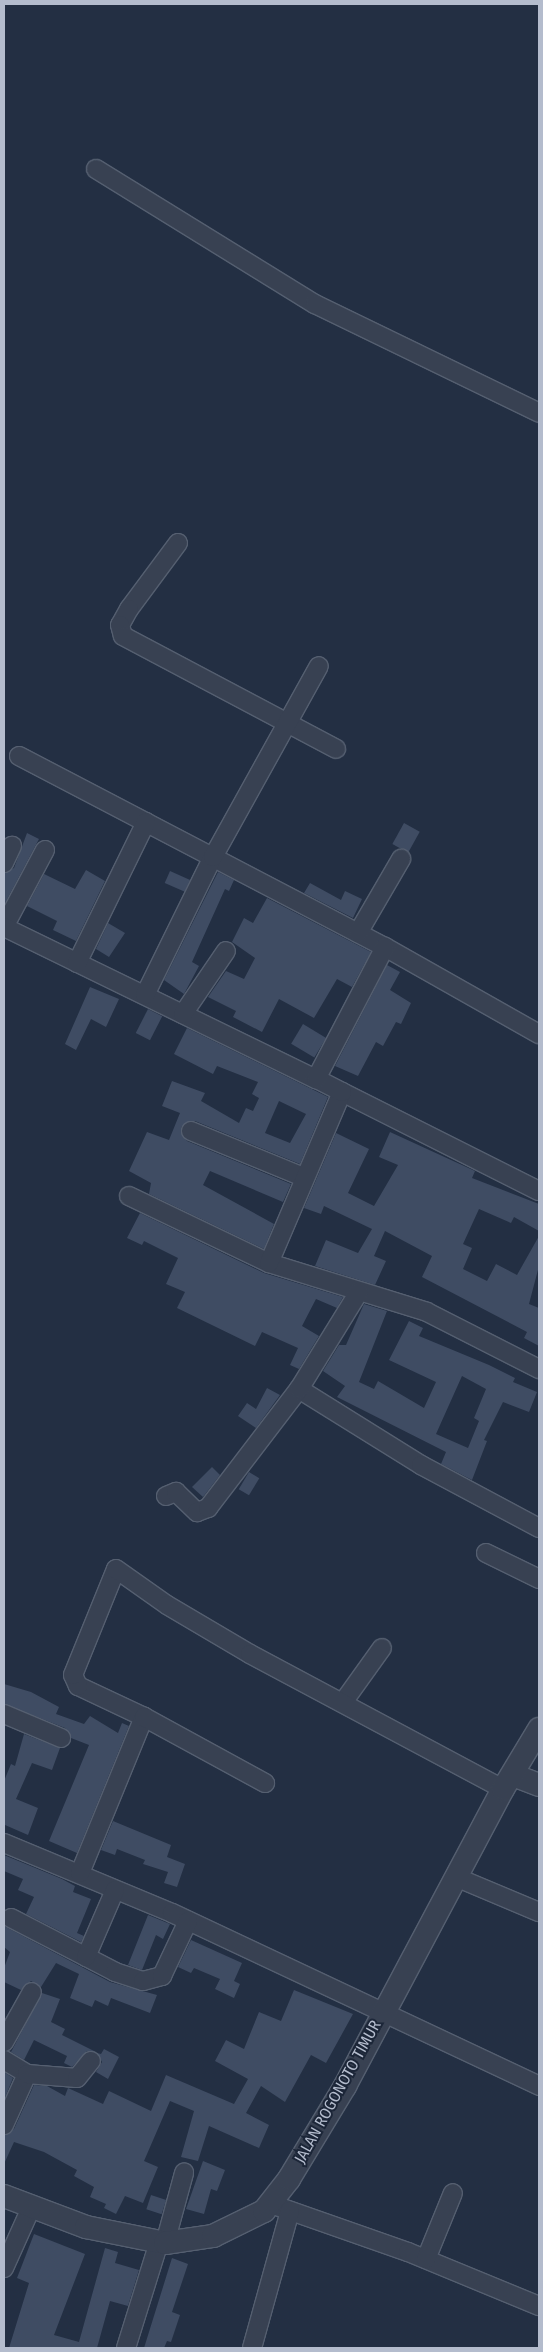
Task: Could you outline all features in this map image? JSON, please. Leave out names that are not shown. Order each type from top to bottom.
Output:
[{"type":"street","points":[[96,168],[315,304],[539,412]]},
{"type":"street","points":[[178,542],[129,609],[120,625],[123,636],[336,749]]},
{"type":"street","points":[[145,995],[213,857],[319,666]]},
{"type":"street","points":[[19,756],[385,947],[539,1034]]},
{"type":"street","points":[[77,963],[146,822]]},
{"type":"street","points":[[4,863],[12,846]]},
{"type":"street","points":[[45,850],[4,928],[7,938],[77,963],[145,995],[539,1191]]},
{"type":"street","points":[[358,933],[400,859]]},
{"type":"street","points":[[316,1079],[385,947]]},
{"type":"street","points":[[183,1014],[226,951]]},
{"type":"street","points":[[269,1263],[303,1177],[342,1092]]},
{"type":"street","points":[[191,1131],[303,1177]]},
{"type":"street","points":[[129,1196],[269,1263],[427,1312],[539,1369]]},
{"type":"street","points":[[166,1496],[176,1492],[197,1512],[203,1512],[299,1389],[359,1292]]},
{"type":"street","points":[[299,1389],[421,1466],[539,1528]]},
{"type":"street","points":[[486,1553],[539,1579]]},
{"type":"street","points":[[265,1783],[144,1717],[78,1686],[73,1675],[116,1569],[217,1634],[344,1701],[508,1782],[539,1785]]},
{"type":"street","points":[[344,1701],[382,1648]]},
{"type":"street","points":[[4,1714],[61,1738]]},
{"type":"street","points":[[80,1873],[144,1717]]},
{"type":"street","name":"JALAN ROGONOTO TIMUR","points":[[4,2196],[31,2208],[86,2227],[162,2243],[213,2236],[280,2207],[322,2124],[458,1878],[508,1782],[539,1729]]},
{"type":"street","points":[[4,1843],[80,1873],[188,1921],[539,2086]]},
{"type":"street","points":[[458,1878],[539,1912]]},
{"type":"street","points":[[86,1957],[115,1890]]},
{"type":"street","points":[[11,1918],[115,1972],[152,1981],[162,1976],[188,1921]]},
{"type":"street","points":[[4,2042],[32,1992]]},
{"type":"street","points":[[4,2060],[27,2074],[77,2078],[91,2061]]},
{"type":"street","points":[[4,2126],[27,2074]]},
{"type":"street","points":[[126,2348],[184,2173]]},
{"type":"street","points":[[426,2259],[453,2193]]},
{"type":"street","points":[[252,2348],[280,2207],[426,2259],[539,2306]]},
{"type":"street","points":[[4,2268],[31,2208]]},
{"type":"building","points":[[404,823],[420,832],[408,853],[392,844]]},
{"type":"building","points":[[27,833],[39,839],[4,905],[4,873],[14,868]]},
{"type":"building","points":[[86,870],[105,881],[76,941],[53,930],[57,921],[27,906],[44,874],[75,889]]},
{"type":"building","points":[[170,871],[190,880],[185,892],[165,883]]},
{"type":"building","points":[[218,872],[234,880],[229,891],[225,889],[192,962],[199,966],[184,994],[164,980]]},
{"type":"building","points":[[310,883],[341,900],[345,891],[362,899],[353,918],[304,893]]},
{"type":"building","points":[[267,898],[371,952],[352,987],[337,979],[314,1018],[279,999],[262,1032],[233,1017],[236,1011],[208,997],[226,971],[244,979],[255,958],[232,942],[244,918],[253,923]]},
{"type":"building","points":[[108,923],[125,933],[109,957],[96,949]]},
{"type":"building","points":[[387,965],[400,972],[390,990],[411,1003],[401,1024],[396,1022],[383,1046],[376,1042],[358,1076],[335,1066]]},
{"type":"building","points":[[90,987],[119,999],[106,1027],[91,1019],[76,1050],[65,1044]]},
{"type":"building","points":[[148,1009],[162,1016],[150,1040],[136,1033]]},
{"type":"building","points":[[303,1024],[326,1038],[314,1058],[291,1044]]},
{"type":"building","points":[[187,1028],[328,1097],[300,1164],[195,1121],[181,1127],[181,1133],[187,1141],[291,1184],[283,1202],[210,1171],[203,1185],[274,1224],[264,1249],[149,1194],[151,1183],[129,1171],[147,1132],[169,1140],[180,1113],[162,1106],[172,1081],[205,1093],[201,1101],[239,1123],[246,1108],[253,1111],[259,1098],[252,1094],[258,1082],[217,1066],[213,1074],[174,1054]],"holes":[[[279,1101],[306,1114],[290,1143],[265,1133]]]},
{"type":"building","points":[[390,1132],[475,1171],[472,1178],[539,1204],[539,1231],[514,1217],[511,1223],[479,1209],[463,1244],[472,1248],[463,1269],[487,1281],[496,1264],[517,1275],[539,1236],[539,1266],[529,1304],[539,1308],[539,1346],[524,1338],[527,1332],[422,1277],[432,1256],[385,1231],[374,1256],[386,1261],[375,1285],[315,1266],[326,1240],[358,1253],[372,1229],[324,1206],[321,1214],[304,1208],[336,1133],[369,1149],[348,1193],[374,1206],[398,1165],[379,1157]]},
{"type":"building","points":[[140,1213],[264,1273],[343,1297],[337,1308],[316,1299],[302,1326],[319,1336],[299,1369],[290,1365],[298,1348],[262,1332],[255,1346],[177,1308],[185,1292],[166,1284],[178,1258],[144,1241],[142,1245],[127,1238]]},
{"type":"building","points":[[364,1304],[387,1311],[359,1382],[374,1389],[378,1381],[424,1408],[436,1382],[389,1360],[409,1321],[423,1328],[419,1336],[489,1365],[515,1378],[513,1382],[537,1392],[529,1412],[503,1402],[484,1440],[487,1441],[472,1480],[441,1464],[446,1452],[337,1397],[345,1386],[323,1371],[339,1345],[346,1345]],"holes":[[[462,1376],[486,1389],[474,1418],[479,1421],[468,1448],[436,1434]]]},
{"type":"building","points":[[267,1388],[280,1395],[256,1428],[238,1416],[247,1403],[256,1409]]},
{"type":"building","points":[[212,1467],[220,1475],[203,1497],[192,1487]]},
{"type":"building","points":[[249,1472],[259,1478],[249,1495],[239,1489]]},
{"type":"building","points":[[4,1684],[31,1692],[59,1707],[56,1714],[84,1724],[90,1716],[118,1733],[122,1723],[129,1726],[77,1853],[49,1841],[89,1745],[71,1738],[65,1728],[4,1704]]},
{"type":"building","points":[[24,1734],[60,1748],[52,1770],[32,1763],[16,1799],[38,1808],[28,1835],[5,1825],[4,1828],[4,1781],[11,1764],[15,1766]]},
{"type":"building","points":[[113,1821],[171,1845],[167,1857],[185,1864],[177,1887],[164,1883],[168,1872],[143,1864],[145,1860],[117,1849],[115,1855],[101,1850]]},
{"type":"building","points":[[4,1855],[62,1879],[75,1886],[73,1892],[91,1899],[77,1933],[84,1936],[81,1942],[26,1914],[34,1897],[18,1890],[23,1879],[4,1871]]},
{"type":"building","points":[[148,1915],[170,1924],[163,1939],[156,1935],[142,1970],[128,1965]]},
{"type":"building","points":[[4,1926],[110,1982],[157,1995],[150,2013],[111,1998],[108,2006],[95,2000],[92,2007],[70,1998],[79,1974],[56,1963],[41,1987],[31,1981],[21,1990],[4,1982],[4,1968],[10,1952],[4,1947]]},
{"type":"building","points":[[191,1940],[242,1963],[234,1981],[240,1984],[234,1998],[215,1989],[220,1979],[194,1968],[191,1973],[178,1967]]},
{"type":"building","points":[[294,1990],[353,2014],[326,2063],[311,2055],[285,2102],[261,2086],[246,2113],[269,2125],[259,2148],[209,2126],[198,2161],[181,2157],[194,2111],[170,2101],[144,2161],[158,2167],[143,2203],[125,2196],[116,2214],[104,2208],[106,2204],[90,2197],[94,2187],[74,2176],[77,2170],[44,2152],[14,2142],[4,2164],[4,2135],[14,2129],[34,2085],[47,2086],[65,2096],[68,2088],[103,2104],[109,2091],[151,2111],[166,2075],[234,2104],[248,2079],[215,2061],[226,2040],[244,2049],[259,2012],[281,2021]]},
{"type":"building","points":[[42,1993],[60,1999],[51,2022],[65,2029],[62,2035],[96,2052],[87,2051],[72,2067],[64,2063],[67,2056],[34,2040],[24,2060],[11,2052]]},
{"type":"building","points":[[104,2049],[119,2057],[108,2079],[96,2072],[102,2062],[97,2053],[101,2054]]},
{"type":"building","points":[[4,2072],[13,2078],[4,2100]]},
{"type":"building","points":[[203,2161],[225,2170],[217,2191],[211,2189],[204,2214],[186,2209]]},
{"type":"building","points":[[151,2195],[166,2200],[162,2214],[146,2209]]},
{"type":"building","points":[[34,2234],[85,2254],[54,2335],[79,2342],[105,2248],[118,2252],[115,2263],[139,2270],[128,2306],[110,2301],[97,2348],[9,2348],[29,2283],[17,2278]]},
{"type":"building","points":[[172,2258],[188,2264],[172,2312],[180,2315],[171,2342],[167,2341],[164,2348],[144,2348]]}]
